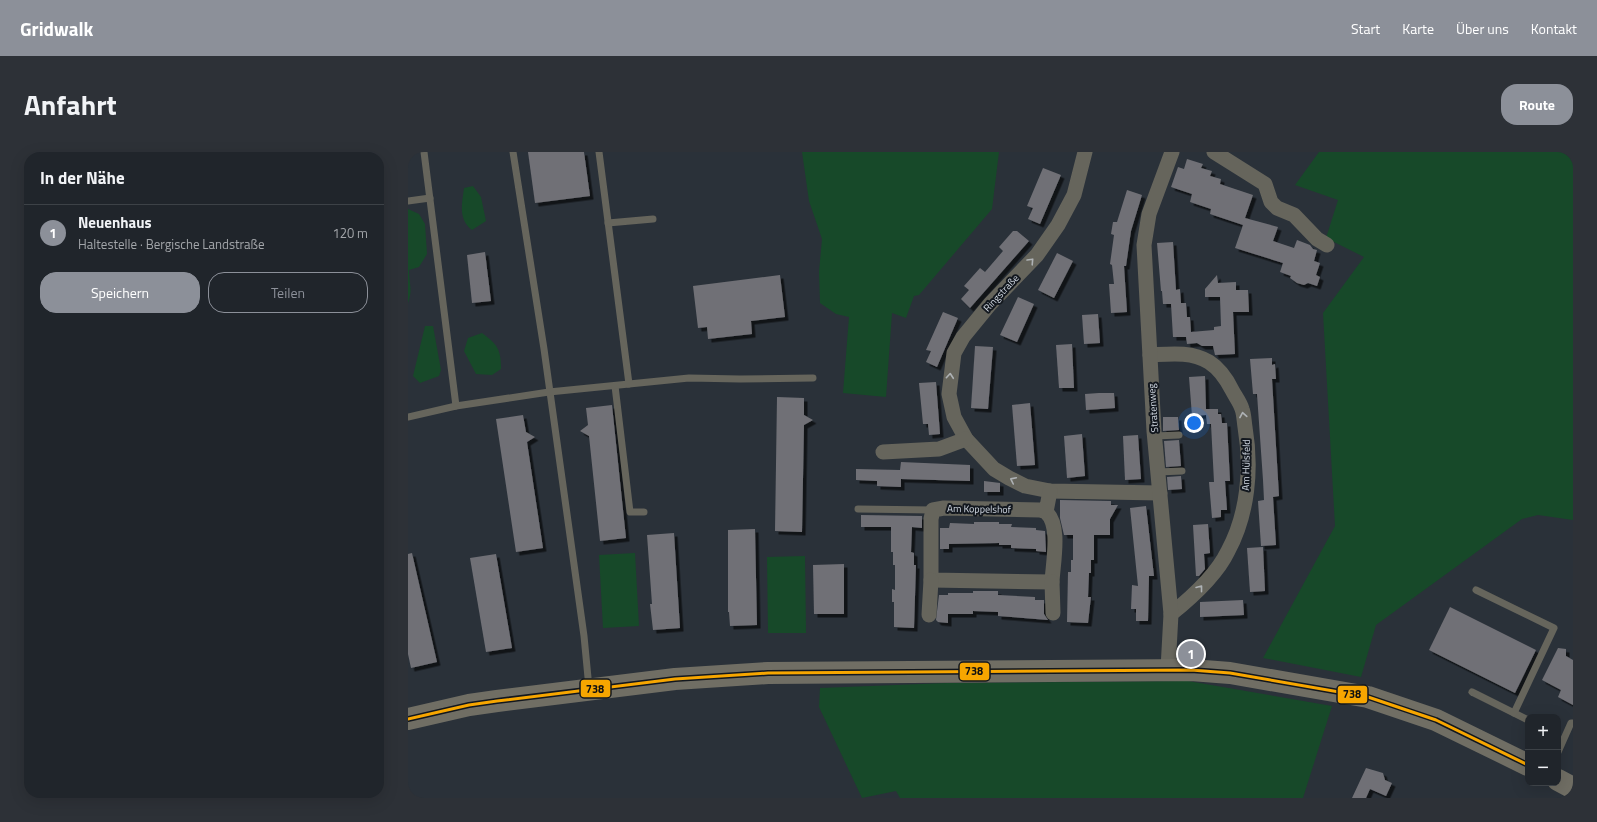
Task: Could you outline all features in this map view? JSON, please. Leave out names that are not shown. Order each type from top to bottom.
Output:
[{"type":"main road","points":[[408,719],[469,705],[589,689],[683,679],[768,673],[1168,669],[1230,673],[1368,697],[1436,720],[1525,764]]},
{"type":"main road","points":[[1561,782],[1573,788]]},
{"type":"street","name":"Ringstraße","points":[[1085,152],[1074,195],[1058,225],[1036,255],[972,325],[954,353],[949,394],[954,417],[966,439],[994,469],[1025,486],[1050,491],[1160,493]]},
{"type":"street","name":"Stratenweg","points":[[1168,669],[1171,614],[1155,436],[1144,245],[1149,214],[1172,152]]},
{"type":"street","points":[[1214,152],[1265,184],[1272,202],[1277,208],[1294,215],[1317,239],[1327,245]]},
{"type":"street","name":"Am Hülsfeld","points":[[1150,355],[1185,354],[1208,361],[1217,368],[1223,374],[1242,409],[1248,443],[1248,473],[1244,506],[1239,528],[1228,553],[1195,595],[1171,614]]},
{"type":"street","points":[[883,452],[939,449],[966,439]]},
{"type":"street","points":[[1050,491],[1046,512],[1052,517],[1055,526],[1052,582],[1053,613]]},
{"type":"street","name":"Am Koppelshof","points":[[929,615],[931,580],[931,519],[934,510],[944,508],[1040,510],[1046,512]]},
{"type":"street","points":[[931,580],[1052,582]]},
{"type":"lane","points":[[424,152],[456,406]]},
{"type":"lane","points":[[513,152],[550,392],[584,636],[589,689]]},
{"type":"lane","points":[[599,152],[629,384]]},
{"type":"lane","points":[[408,201],[430,198]]},
{"type":"lane","points":[[608,223],[653,219]]},
{"type":"lane","points":[[408,417],[456,406],[550,392],[689,378],[812,378]]},
{"type":"lane","points":[[615,386],[630,512],[644,512]]},
{"type":"lane","points":[[1155,436],[1179,435]]},
{"type":"lane","points":[[1158,472],[1182,471]]},
{"type":"lane","points":[[858,509],[934,510]]},
{"type":"lane","points":[[1476,590],[1554,628],[1514,713]]},
{"type":"lane","points":[[1472,692],[1525,718]]},
{"type":"lane","points":[[1561,737],[1572,723]]},
{"type":"green space","points":[[802,152],[999,152],[992,209],[919,295],[914,296],[906,318],[892,313],[886,397],[843,393],[849,317],[836,314],[820,303],[819,272],[822,239],[809,201]]},
{"type":"green space","points":[[1319,152],[1573,152],[1573,520],[1538,515],[1522,519],[1376,625],[1361,677],[1263,658],[1335,526],[1323,313],[1364,257],[1326,238],[1338,200],[1295,185]]},
{"type":"green space","points":[[473,186],[481,197],[486,221],[472,230],[468,226],[463,216],[462,205],[464,188]]},
{"type":"green space","points":[[408,209],[419,214],[425,224],[427,254],[419,267],[409,270],[411,290],[408,303]]},
{"type":"green space","points":[[425,326],[433,326],[441,370],[439,376],[420,383],[413,376]]},
{"type":"green space","points":[[482,333],[495,344],[500,356],[501,369],[492,375],[476,374],[464,351],[468,338]]},
{"type":"green space","points":[[635,553],[639,626],[603,628],[599,555]]},
{"type":"green space","points":[[805,556],[806,633],[768,633],[767,557]]},
{"type":"green space","points":[[1188,681],[1332,706],[1303,798],[900,798],[896,791],[862,798],[819,707],[820,688],[947,683]]},
{"type":"building","points":[[528,152],[584,152],[590,196],[535,203]]},
{"type":"building","points":[[1187,159],[1203,164],[1201,168],[1212,171],[1210,176],[1221,179],[1220,184],[1253,195],[1245,218],[1278,227],[1273,241],[1294,248],[1297,240],[1310,245],[1313,249],[1317,250],[1314,261],[1320,263],[1316,275],[1320,277],[1317,286],[1308,283],[1304,285],[1297,283],[1290,278],[1291,276],[1280,272],[1283,263],[1235,248],[1243,225],[1210,214],[1211,209],[1190,202],[1192,194],[1171,187],[1178,167],[1184,169]]},
{"type":"building","points":[[1043,168],[1061,175],[1040,224],[1028,219],[1033,208],[1027,206]]},
{"type":"building","points":[[1127,190],[1142,195],[1131,231],[1126,266],[1124,266],[1127,312],[1111,313],[1109,284],[1114,284],[1112,265],[1110,264],[1114,235],[1111,234],[1113,222],[1117,222]]},
{"type":"building","points":[[1013,231],[1017,231],[1029,241],[970,308],[961,299],[969,290],[964,286],[980,268],[985,272],[1003,251],[999,247]]},
{"type":"building","points":[[1173,242],[1176,290],[1180,289],[1181,303],[1186,303],[1187,317],[1190,317],[1191,332],[1214,330],[1214,327],[1221,326],[1220,297],[1205,297],[1205,289],[1217,275],[1218,283],[1236,282],[1236,290],[1248,290],[1249,312],[1233,312],[1235,354],[1215,355],[1213,346],[1202,346],[1197,343],[1187,344],[1186,337],[1173,337],[1171,304],[1163,304],[1157,243]]},
{"type":"building","points":[[485,252],[491,301],[472,303],[467,255]]},
{"type":"building","points":[[1057,253],[1073,261],[1054,298],[1038,290]]},
{"type":"building","points":[[780,275],[785,317],[751,321],[752,334],[708,339],[707,327],[698,328],[693,286]]},
{"type":"building","points":[[1018,297],[1034,304],[1017,342],[1000,335]]},
{"type":"building","points":[[943,312],[958,318],[937,367],[926,362],[931,351],[926,350]]},
{"type":"building","points":[[1098,314],[1100,343],[1084,344],[1082,315]]},
{"type":"building","points":[[1072,344],[1074,388],[1059,388],[1056,345]]},
{"type":"building","points":[[975,346],[993,347],[988,409],[971,408]]},
{"type":"building","points":[[1272,358],[1272,365],[1275,364],[1276,379],[1272,379],[1279,496],[1273,497],[1276,545],[1261,546],[1258,501],[1264,500],[1263,480],[1257,394],[1253,394],[1250,359]]},
{"type":"building","points":[[1205,376],[1206,409],[1218,409],[1218,414],[1221,414],[1222,423],[1227,423],[1230,481],[1225,481],[1227,510],[1221,510],[1221,517],[1212,518],[1209,482],[1214,482],[1211,424],[1207,424],[1206,415],[1192,416],[1189,377]]},
{"type":"building","points":[[936,382],[940,434],[929,435],[928,424],[923,424],[919,383]]},
{"type":"building","points":[[1114,393],[1115,408],[1086,410],[1085,394]]},
{"type":"building","points":[[777,397],[804,398],[804,415],[813,420],[804,425],[802,532],[775,531]]},
{"type":"building","points":[[1030,403],[1035,465],[1017,466],[1012,405]]},
{"type":"building","points":[[612,405],[626,538],[600,541],[589,436],[580,431],[588,425],[586,408]]},
{"type":"building","points":[[523,415],[526,432],[535,437],[527,442],[543,548],[516,552],[496,419]]},
{"type":"building","points":[[1163,417],[1178,417],[1179,430],[1163,431]]},
{"type":"building","points":[[1082,434],[1085,476],[1067,478],[1064,436]]},
{"type":"building","points":[[1138,435],[1141,479],[1125,480],[1123,436]]},
{"type":"building","points":[[1179,440],[1181,466],[1166,467],[1164,441]]},
{"type":"building","points":[[901,462],[970,465],[970,481],[901,479],[901,487],[877,486],[877,481],[856,480],[856,469],[900,470]]},
{"type":"building","points":[[1181,476],[1182,489],[1168,490],[1167,477]]},
{"type":"building","points":[[984,481],[1000,483],[1000,492],[984,492]]},
{"type":"building","points":[[1060,500],[1111,501],[1111,505],[1118,505],[1110,519],[1110,535],[1094,535],[1094,560],[1091,560],[1091,573],[1089,573],[1088,597],[1091,597],[1088,623],[1067,622],[1068,572],[1071,572],[1071,560],[1073,560],[1073,535],[1064,535],[1060,518]]},
{"type":"building","points":[[1146,506],[1154,576],[1149,576],[1148,621],[1136,621],[1136,609],[1131,609],[1132,585],[1138,586],[1130,508]]},
{"type":"building","points":[[861,515],[922,516],[922,528],[912,527],[911,552],[914,553],[914,565],[916,565],[914,628],[894,627],[894,602],[892,602],[892,589],[895,590],[895,565],[893,565],[893,552],[891,552],[891,527],[861,527]]},
{"type":"building","points":[[974,522],[999,522],[999,524],[1012,524],[1011,527],[1036,528],[1036,530],[1045,531],[1046,552],[1036,551],[1036,549],[1011,548],[1011,545],[999,545],[999,543],[949,544],[949,549],[940,549],[940,528],[949,528],[950,523],[974,524]]},
{"type":"building","points":[[1208,524],[1210,553],[1204,554],[1205,569],[1199,576],[1196,576],[1193,525]]},
{"type":"building","points":[[755,529],[757,625],[730,626],[728,612],[728,530]]},
{"type":"building","points":[[674,533],[680,628],[653,630],[650,604],[652,604],[647,535]]},
{"type":"building","points":[[1263,547],[1265,591],[1250,592],[1247,548]]},
{"type":"building","points":[[412,553],[437,662],[411,668],[408,654],[408,554]]},
{"type":"building","points":[[496,554],[512,648],[486,652],[470,558]]},
{"type":"building","points":[[844,564],[844,614],[814,614],[813,565]]},
{"type":"building","points":[[973,591],[998,591],[998,595],[1035,597],[1035,600],[1044,600],[1044,614],[1048,620],[998,616],[998,612],[973,611],[973,614],[948,614],[948,623],[938,622],[936,620],[939,595],[948,595],[948,593],[973,593]]},
{"type":"building","points":[[1243,600],[1244,615],[1200,617],[1200,602]]},
{"type":"building","points":[[1450,607],[1536,650],[1515,693],[1429,650]]},
{"type":"building","points":[[1558,648],[1566,649],[1566,656],[1573,660],[1573,705],[1558,697],[1561,690],[1542,680]]},
{"type":"building","points":[[1366,768],[1383,773],[1385,780],[1392,783],[1386,796],[1370,789],[1366,798],[1352,798]]},
{"type":"transit line","name":"738","points":[[408,719],[469,705],[497,701],[675,679],[768,673],[1191,670],[1230,673],[1368,697],[1436,720],[1525,764]]},
{"type":"place","name":"Neuenhaus","points":[[1191,654]]}]
